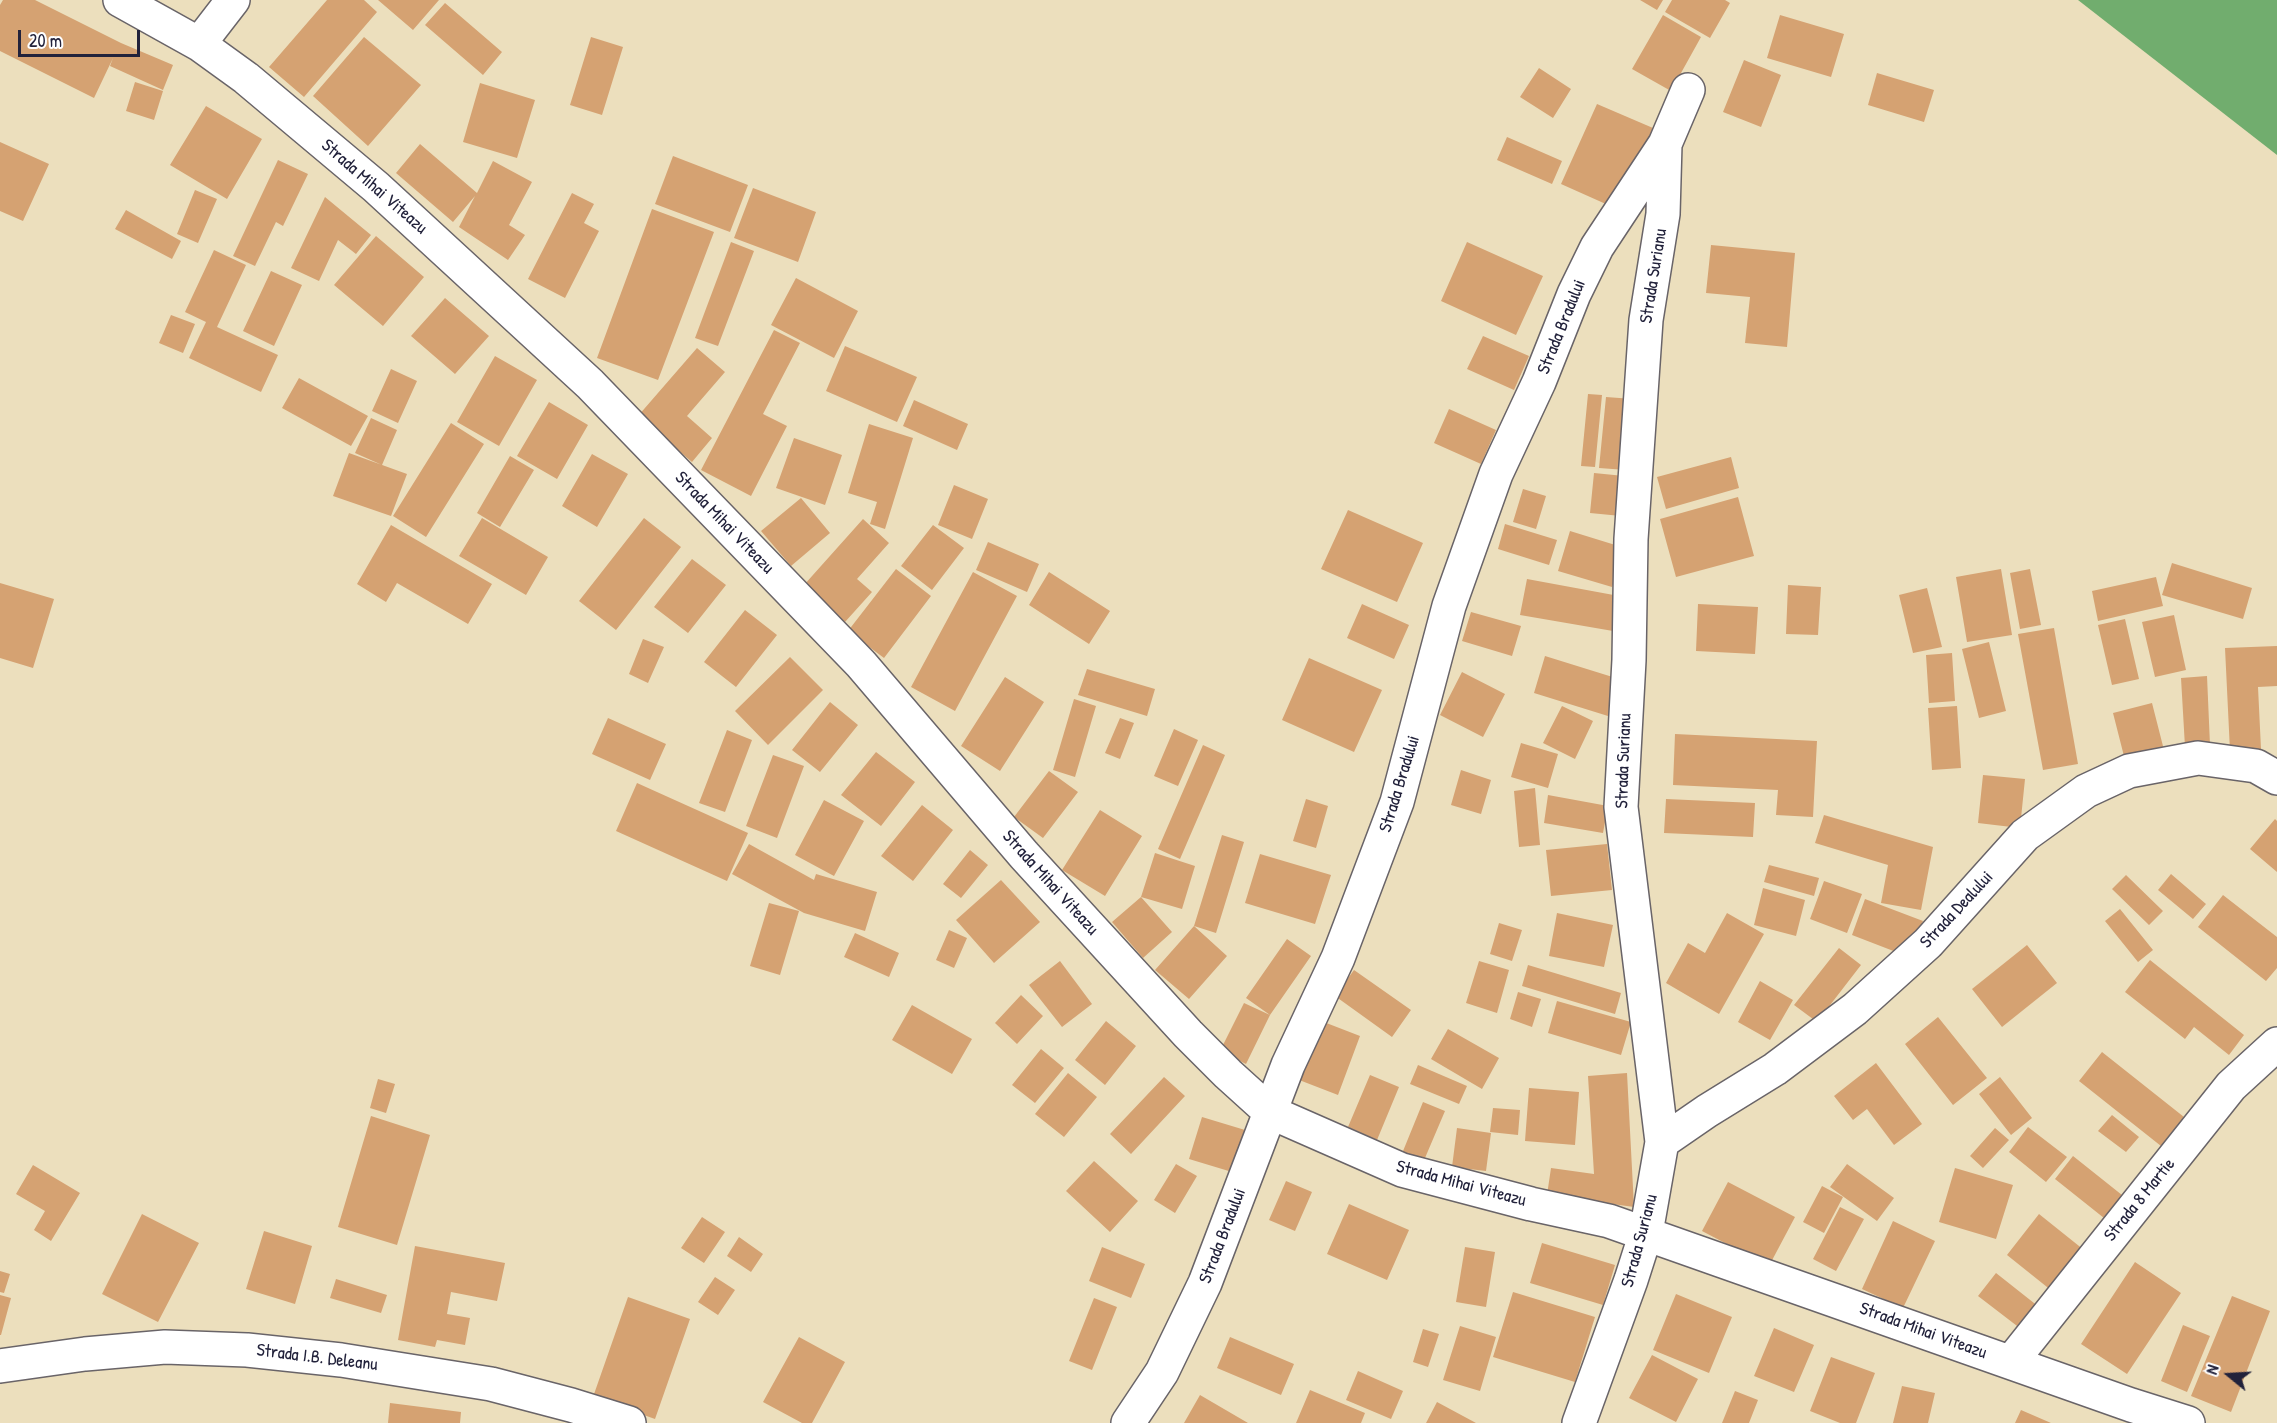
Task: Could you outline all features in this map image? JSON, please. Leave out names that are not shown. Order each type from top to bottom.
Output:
[{"type":"street","name":"Strada Mihai Viteazu","points":[[120,0],[199,44],[246,78],[376,187],[590,384],[861,664],[1024,855],[1188,1034],[1270,1112],[1402,1170],[1531,1204],[1609,1221],[2188,1423]]},
{"type":"street","points":[[199,44],[233,0]]},
{"type":"street","name":"Strada Surianu","points":[[1579,1423],[1646,1233],[1662,1142],[1621,807],[1629,660],[1631,539],[1646,320],[1663,214],[1665,144],[1689,90]]},
{"type":"street","name":"Strada Bradului","points":[[1128,1423],[1162,1372],[1205,1283],[1287,1065],[1338,958],[1397,802],[1449,606],[1496,474],[1539,382],[1578,285],[1598,247],[1665,144]]},
{"type":"street","name":"Strada Dealului","points":[[1662,1142],[1775,1069],[1855,1009],[1928,943],[2025,835],[2086,791],[2129,771],[2198,758],[2256,766],[2277,778]]},
{"type":"street","name":"Strada 8 Martie","points":[[2011,1362],[2231,1086],[2277,1044]]},
{"type":"street","name":"Strada I.B. Deleanu","points":[[0,1366],[86,1354],[165,1347],[247,1350],[341,1360],[491,1384],[628,1423]]},
{"type":"green space","points":[[2078,0],[2277,0],[2277,155]]},
{"type":"building","points":[[3,0],[35,0],[121,43],[173,65],[163,90],[110,66],[113,58],[94,98],[0,51],[0,5]]},
{"type":"building","points":[[327,0],[364,0],[377,12],[304,97],[269,67]]},
{"type":"building","points":[[378,0],[439,0],[413,30]]},
{"type":"building","points":[[1640,0],[1663,0],[1657,10]]},
{"type":"building","points":[[1672,0],[1725,0],[1730,3],[1710,38],[1665,12]]},
{"type":"building","points":[[445,3],[502,52],[483,75],[425,25]]},
{"type":"building","points":[[1663,15],[1701,37],[1671,91],[1632,69]]},
{"type":"building","points":[[1780,15],[1844,34],[1831,77],[1767,58]]},
{"type":"building","points":[[364,37],[421,85],[368,146],[313,96]]},
{"type":"building","points":[[591,37],[623,47],[602,115],[570,105]]},
{"type":"building","points":[[1744,60],[1781,75],[1761,127],[1723,112]]},
{"type":"building","points":[[1539,68],[1571,89],[1553,118],[1520,97]]},
{"type":"building","points":[[1877,73],[1934,90],[1924,122],[1868,105]]},
{"type":"building","points":[[135,82],[163,91],[154,120],[126,111]]},
{"type":"building","points":[[480,83],[535,100],[517,158],[463,142]]},
{"type":"building","points":[[1597,104],[1653,128],[1617,209],[1561,184]]},
{"type":"building","points":[[206,106],[262,139],[227,199],[170,165]]},
{"type":"building","points":[[1507,137],[1562,161],[1552,184],[1497,160]]},
{"type":"building","points":[[0,142],[49,164],[23,221],[0,211]]},
{"type":"building","points":[[420,144],[477,193],[493,161],[532,182],[509,225],[525,235],[508,260],[459,227],[475,196],[453,222],[396,173]]},
{"type":"building","points":[[673,156],[748,185],[730,232],[655,204]]},
{"type":"building","points":[[278,160],[308,174],[283,226],[276,222],[255,266],[233,256]]},
{"type":"building","points":[[753,188],[816,212],[798,262],[734,238]]},
{"type":"building","points":[[195,190],[217,199],[198,243],[177,234]]},
{"type":"building","points":[[572,193],[594,204],[584,223],[599,231],[565,298],[528,279]]},
{"type":"building","points":[[325,197],[371,235],[356,254],[338,240],[319,281],[291,268]]},
{"type":"building","points":[[652,209],[714,232],[658,380],[597,358]]},
{"type":"building","points":[[126,210],[181,241],[172,259],[115,229]]},
{"type":"building","points":[[376,236],[424,277],[383,326],[334,285]]},
{"type":"building","points":[[731,242],[754,251],[718,346],[695,338]]},
{"type":"building","points":[[1467,242],[1543,276],[1516,335],[1441,301]]},
{"type":"building","points":[[1711,245],[1795,253],[1787,347],[1745,343],[1750,297],[1706,293]]},
{"type":"building","points":[[214,250],[246,265],[217,327],[278,355],[261,392],[189,358],[206,322],[185,312]]},
{"type":"building","points":[[271,271],[302,285],[274,346],[243,331]]},
{"type":"building","points":[[796,278],[858,311],[834,358],[771,325]]},
{"type":"building","points":[[445,298],[489,336],[455,374],[411,336]]},
{"type":"building","points":[[171,315],[195,324],[183,353],[159,343]]},
{"type":"building","points":[[774,330],[800,343],[763,414],[787,426],[751,496],[701,470]]},
{"type":"building","points":[[1483,336],[1529,356],[1514,390],[1467,369]]},
{"type":"building","points":[[845,346],[917,377],[897,422],[826,391]]},
{"type":"building","points":[[697,348],[725,372],[687,416],[712,438],[692,462],[638,416]]},
{"type":"building","points":[[495,356],[537,380],[499,446],[457,422]]},
{"type":"building","points":[[391,369],[417,381],[398,423],[372,411]]},
{"type":"building","points":[[299,378],[368,416],[351,446],[282,408]]},
{"type":"building","points":[[1588,394],[1602,395],[1595,467],[1581,466]]},
{"type":"building","points":[[1606,397],[1633,399],[1626,470],[1599,468]]},
{"type":"building","points":[[914,400],[968,424],[957,450],[903,426]]},
{"type":"building","points":[[549,402],[588,425],[557,479],[517,456]]},
{"type":"building","points":[[1449,409],[1496,430],[1481,464],[1434,443]]},
{"type":"building","points":[[371,418],[397,430],[382,465],[355,453]]},
{"type":"building","points":[[451,423],[484,444],[426,537],[393,516]]},
{"type":"building","points":[[869,424],[913,438],[885,529],[870,524],[877,502],[848,493]]},
{"type":"building","points":[[794,438],[842,455],[825,505],[776,488]]},
{"type":"building","points":[[349,453],[407,474],[391,516],[333,496]]},
{"type":"building","points":[[592,454],[628,474],[597,527],[562,506]]},
{"type":"building","points":[[510,456],[534,470],[500,527],[477,513]]},
{"type":"building","points":[[1731,457],[1739,488],[1666,509],[1657,477]]},
{"type":"building","points":[[1594,473],[1624,476],[1621,516],[1590,513]]},
{"type":"building","points":[[954,485],[988,499],[972,539],[938,525]]},
{"type":"building","points":[[1523,489],[1546,496],[1536,529],[1513,522]]},
{"type":"building","points":[[1738,497],[1754,556],[1676,577],[1660,519]]},
{"type":"building","points":[[801,498],[830,533],[791,566],[761,531]]},
{"type":"building","points":[[1348,510],[1423,543],[1397,602],[1321,569]]},
{"type":"building","points":[[482,518],[548,557],[526,595],[459,556]]},
{"type":"building","points":[[644,518],[681,547],[616,630],[579,601]]},
{"type":"building","points":[[863,519],[889,543],[857,579],[872,592],[845,622],[804,585]]},
{"type":"building","points":[[1505,524],[1557,540],[1549,565],[1498,549]]},
{"type":"building","points":[[391,525],[492,584],[468,624],[397,583],[386,602],[357,584]]},
{"type":"building","points":[[933,525],[964,548],[932,590],[901,566]]},
{"type":"building","points":[[1570,531],[1625,548],[1612,587],[1558,571]]},
{"type":"building","points":[[988,542],[1039,564],[1027,592],[976,570]]},
{"type":"building","points":[[692,559],[726,585],[688,633],[654,607]]},
{"type":"building","points":[[2172,563],[2252,588],[2243,619],[2162,595]]},
{"type":"building","points":[[896,569],[931,596],[884,658],[848,631]]},
{"type":"building","points":[[2001,569],[2012,635],[1967,642],[1956,577]]},
{"type":"building","points":[[2030,569],[2041,625],[2020,629],[2010,573]]},
{"type":"building","points":[[973,572],[1017,596],[955,711],[911,687]]},
{"type":"building","points":[[1049,572],[1110,611],[1089,644],[1029,605]]},
{"type":"building","points":[[2156,577],[2163,606],[2098,621],[2092,591]]},
{"type":"building","points":[[1527,579],[1619,596],[1613,631],[1520,615]]},
{"type":"building","points":[[0,583],[54,599],[33,668],[0,658]]},
{"type":"building","points":[[1788,585],[1821,587],[1818,635],[1786,634]]},
{"type":"building","points":[[1927,588],[1942,647],[1913,653],[1899,595]]},
{"type":"building","points":[[1362,604],[1409,625],[1394,659],[1347,638]]},
{"type":"building","points":[[1698,604],[1758,607],[1755,654],[1696,651]]},
{"type":"building","points":[[745,610],[777,635],[736,687],[704,662]]},
{"type":"building","points":[[1471,612],[1521,626],[1512,656],[1462,641]]},
{"type":"building","points":[[2174,615],[2186,670],[2155,677],[2142,622]]},
{"type":"building","points":[[2125,619],[2139,679],[2112,685],[2098,625]]},
{"type":"building","points":[[2054,628],[2078,764],[2043,770],[2018,634]]},
{"type":"building","points":[[643,639],[664,647],[648,683],[629,674]]},
{"type":"building","points":[[1989,642],[2006,711],[1979,718],[1962,649]]},
{"type":"building","points":[[2277,646],[2277,686],[2258,687],[2261,749],[2230,751],[2225,648]]},
{"type":"building","points":[[1952,653],[1955,701],[1929,703],[1926,655]]},
{"type":"building","points":[[1545,656],[1619,679],[1608,716],[1534,693]]},
{"type":"building","points":[[790,657],[823,690],[768,745],[735,711]]},
{"type":"building","points":[[1309,658],[1382,690],[1354,752],[1282,720]]},
{"type":"building","points":[[1087,669],[1155,689],[1147,716],[1078,695]]},
{"type":"building","points":[[1462,672],[1505,694],[1483,737],[1440,715]]},
{"type":"building","points":[[2207,676],[2210,745],[2185,747],[2181,678]]},
{"type":"building","points":[[1005,677],[1044,702],[1000,771],[961,746]]},
{"type":"building","points":[[1074,699],[1096,706],[1075,777],[1053,770]]},
{"type":"building","points":[[830,702],[858,725],[820,772],[792,750]]},
{"type":"building","points":[[2152,703],[2165,754],[2126,764],[2113,713]]},
{"type":"building","points":[[1562,706],[1593,721],[1575,759],[1543,743]]},
{"type":"building","points":[[1957,706],[1961,768],[1932,770],[1928,708]]},
{"type":"building","points":[[608,718],[666,744],[650,780],[592,754]]},
{"type":"building","points":[[1120,718],[1134,723],[1120,759],[1105,753]]},
{"type":"building","points":[[1174,729],[1198,740],[1178,786],[1154,776]]},
{"type":"building","points":[[727,730],[752,740],[725,812],[699,803]]},
{"type":"building","points":[[1675,734],[1817,741],[1813,817],[1776,815],[1778,790],[1673,785]]},
{"type":"building","points":[[1521,743],[1558,754],[1548,788],[1511,777]]},
{"type":"building","points":[[1203,745],[1225,755],[1180,859],[1158,849]]},
{"type":"building","points":[[876,752],[915,782],[881,826],[841,795]]},
{"type":"building","points":[[773,755],[804,766],[777,838],[746,826]]},
{"type":"building","points":[[1461,770],[1491,780],[1481,814],[1451,805]]},
{"type":"building","points":[[1049,771],[1078,792],[1043,838],[1014,817]]},
{"type":"building","points":[[1983,775],[2025,779],[2020,828],[1978,823]]},
{"type":"building","points":[[637,783],[748,833],[727,881],[616,831]]},
{"type":"building","points":[[1535,788],[1540,845],[1519,847],[1514,791]]},
{"type":"building","points":[[1548,795],[1608,806],[1603,833],[1544,823]]},
{"type":"building","points":[[1306,799],[1328,806],[1316,848],[1293,841]]},
{"type":"building","points":[[1666,799],[1755,803],[1753,837],[1664,833]]},
{"type":"building","points":[[824,800],[864,821],[834,876],[795,855]]},
{"type":"building","points":[[922,805],[953,830],[913,881],[881,856]]},
{"type":"building","points":[[1100,810],[1142,836],[1105,896],[1062,870]]},
{"type":"building","points":[[1824,815],[1933,847],[1921,910],[1881,903],[1888,865],[1815,843]]},
{"type":"building","points":[[2275,819],[2277,821],[2277,872],[2250,849]]},
{"type":"building","points":[[1222,835],[1244,842],[1216,933],[1194,926]]},
{"type":"building","points":[[749,844],[814,880],[816,874],[877,892],[865,931],[804,913],[732,874]]},
{"type":"building","points":[[1607,844],[1612,890],[1551,896],[1546,850]]},
{"type":"building","points":[[970,850],[988,865],[961,898],[943,884]]},
{"type":"building","points":[[1155,853],[1195,866],[1182,909],[1141,897]]},
{"type":"building","points":[[1260,854],[1331,875],[1315,924],[1245,903]]},
{"type":"building","points":[[1769,865],[1819,878],[1814,896],[1764,882]]},
{"type":"building","points":[[2171,874],[2206,904],[2193,919],[2158,890]]},
{"type":"building","points":[[2126,875],[2163,911],[2149,925],[2112,889]]},
{"type":"building","points":[[1001,880],[1040,922],[994,963],[956,920]]},
{"type":"building","points":[[1824,881],[1862,894],[1847,933],[1810,919]]},
{"type":"building","points":[[1763,888],[1805,900],[1796,936],[1754,925]]},
{"type":"building","points":[[2223,895],[2277,937],[2277,968],[2266,981],[2198,927]]},
{"type":"building","points":[[1141,897],[1172,932],[1143,958],[1112,922]]},
{"type":"building","points":[[1865,899],[1923,921],[1909,957],[1852,935]]},
{"type":"building","points":[[769,903],[799,911],[780,975],[750,966]]},
{"type":"building","points":[[2120,909],[2153,950],[2138,962],[2105,921]]},
{"type":"building","points":[[1557,913],[1613,925],[1604,967],[1549,956]]},
{"type":"building","points":[[1727,913],[1764,934],[1719,1014],[1666,983],[1688,943],[1705,953]]},
{"type":"building","points":[[1499,923],[1522,930],[1512,961],[1490,954]]},
{"type":"building","points":[[1194,926],[1227,956],[1189,999],[1155,970]]},
{"type":"building","points":[[949,930],[967,938],[954,968],[936,960]]},
{"type":"building","points":[[855,933],[899,953],[889,977],[844,957]]},
{"type":"building","points":[[1287,939],[1311,956],[1270,1015],[1246,998]]},
{"type":"building","points":[[2027,945],[2057,983],[2002,1027],[1972,989]]},
{"type":"building","points":[[1839,948],[1861,965],[1817,1022],[1794,1005]]},
{"type":"building","points":[[2150,960],[2244,1035],[2229,1055],[2194,1027],[2185,1039],[2125,992]]},
{"type":"building","points":[[1060,961],[1092,1004],[1062,1027],[1029,985]]},
{"type":"building","points":[[1479,961],[1509,970],[1497,1013],[1466,1003]]},
{"type":"building","points":[[1528,965],[1621,993],[1615,1014],[1522,986]]},
{"type":"building","points":[[1354,970],[1411,1010],[1392,1037],[1335,996]]},
{"type":"building","points":[[1760,981],[1793,1000],[1770,1040],[1738,1022]]},
{"type":"building","points":[[1518,992],[1541,999],[1532,1027],[1510,1019]]},
{"type":"building","points":[[1021,995],[1043,1016],[1017,1044],[995,1023]]},
{"type":"building","points":[[1557,1001],[1631,1022],[1621,1055],[1548,1033]]},
{"type":"building","points":[[1244,1003],[1270,1015],[1246,1064],[1220,1051]]},
{"type":"building","points":[[912,1005],[972,1039],[952,1074],[892,1040]]},
{"type":"building","points":[[1938,1017],[1987,1078],[1953,1105],[1905,1044]]},
{"type":"building","points":[[1316,1019],[1360,1036],[1338,1095],[1294,1078]]},
{"type":"building","points":[[1106,1021],[1136,1046],[1105,1085],[1075,1060]]},
{"type":"building","points":[[1448,1029],[1499,1058],[1482,1089],[1431,1059]]},
{"type":"building","points":[[1041,1049],[1064,1068],[1035,1103],[1012,1085]]},
{"type":"building","points":[[2102,1052],[2184,1117],[2161,1146],[2079,1081]]},
{"type":"building","points":[[1876,1063],[1922,1124],[1894,1145],[1867,1109],[1853,1120],[1834,1096]]},
{"type":"building","points":[[1418,1065],[1467,1086],[1459,1104],[1410,1084]]},
{"type":"building","points":[[1068,1073],[1097,1097],[1064,1137],[1035,1114]]},
{"type":"building","points":[[1627,1073],[1634,1207],[1547,1195],[1551,1168],[1594,1174],[1588,1076]]},
{"type":"building","points":[[1370,1075],[1399,1087],[1377,1140],[1348,1127]]},
{"type":"building","points":[[1164,1077],[1185,1096],[1131,1154],[1110,1134]]},
{"type":"building","points":[[2000,1077],[2032,1118],[2011,1135],[1979,1094]]},
{"type":"building","points":[[378,1079],[395,1084],[386,1113],[370,1108]]},
{"type":"building","points":[[1529,1088],[1579,1092],[1575,1145],[1525,1141]]},
{"type":"building","points":[[1423,1102],[1445,1111],[1422,1165],[1401,1156]]},
{"type":"building","points":[[1493,1108],[1520,1110],[1518,1135],[1490,1132]]},
{"type":"building","points":[[2112,1115],[2139,1137],[2126,1152],[2098,1131]]},
{"type":"building","points":[[371,1116],[430,1135],[397,1245],[338,1227]]},
{"type":"building","points":[[1202,1117],[1245,1130],[1232,1172],[1189,1159]]},
{"type":"building","points":[[2028,1127],[2067,1157],[2046,1182],[2009,1152]]},
{"type":"building","points":[[1457,1128],[1491,1133],[1486,1171],[1452,1167]]},
{"type":"building","points":[[1995,1128],[2009,1140],[1983,1168],[1970,1156]]},
{"type":"building","points":[[2073,1156],[2127,1199],[2109,1222],[2055,1179]]},
{"type":"building","points":[[1094,1161],[1138,1201],[1110,1232],[1066,1191]]},
{"type":"building","points":[[1176,1164],[1197,1176],[1175,1213],[1154,1200]]},
{"type":"building","points":[[1847,1164],[1894,1198],[1877,1221],[1830,1187]]},
{"type":"building","points":[[33,1165],[80,1193],[51,1241],[34,1230],[45,1211],[16,1194]]},
{"type":"building","points":[[1955,1168],[2013,1185],[1996,1239],[1939,1222]]},
{"type":"building","points":[[1286,1181],[1312,1192],[1295,1231],[1269,1220]]},
{"type":"building","points":[[1728,1182],[1795,1217],[1769,1266],[1702,1231]]},
{"type":"building","points":[[1822,1186],[1843,1197],[1824,1233],[1803,1222]]},
{"type":"building","points":[[1349,1204],[1409,1230],[1387,1280],[1327,1254]]},
{"type":"building","points":[[1840,1207],[1864,1219],[1836,1271],[1813,1259]]},
{"type":"building","points":[[142,1214],[199,1243],[158,1322],[102,1294]]},
{"type":"building","points":[[2039,1214],[2089,1254],[2057,1295],[2007,1255]]},
{"type":"building","points":[[702,1217],[725,1232],[704,1263],[681,1248]]},
{"type":"building","points":[[1893,1221],[1935,1241],[1903,1308],[1862,1289]]},
{"type":"building","points":[[264,1231],[312,1246],[295,1304],[246,1289]]},
{"type":"building","points":[[739,1237],[763,1254],[751,1272],[727,1256]]},
{"type":"building","points":[[1542,1243],[1615,1265],[1603,1305],[1530,1283]]},
{"type":"building","points":[[415,1246],[505,1263],[497,1301],[451,1292],[447,1314],[470,1318],[465,1345],[437,1340],[435,1347],[398,1340]]},
{"type":"building","points":[[1102,1247],[1145,1264],[1131,1298],[1089,1281]]},
{"type":"building","points":[[1465,1247],[1495,1252],[1486,1307],[1456,1302]]},
{"type":"building","points":[[2135,1262],[2181,1293],[2127,1374],[2081,1344]]},
{"type":"building","points":[[0,1271],[10,1274],[4,1293],[0,1292]]},
{"type":"building","points":[[1996,1273],[2039,1307],[2021,1329],[1978,1296]]},
{"type":"building","points":[[715,1277],[735,1290],[718,1315],[698,1302]]},
{"type":"building","points":[[336,1279],[387,1295],[381,1313],[330,1298]]},
{"type":"building","points":[[1513,1292],[1595,1317],[1575,1382],[1493,1357]]},
{"type":"building","points":[[1676,1294],[1732,1317],[1709,1373],[1653,1350]]},
{"type":"building","points":[[0,1295],[11,1298],[1,1335],[0,1335]]},
{"type":"building","points":[[2232,1296],[2270,1311],[2231,1412],[2191,1396]]},
{"type":"building","points":[[628,1297],[690,1319],[655,1419],[593,1397]]},
{"type":"building","points":[[1094,1298],[1117,1307],[1092,1370],[1069,1361]]},
{"type":"building","points":[[2183,1325],[2210,1336],[2187,1392],[2161,1381]]},
{"type":"building","points":[[1460,1326],[1496,1337],[1480,1391],[1443,1380]]},
{"type":"building","points":[[1774,1328],[1814,1345],[1794,1392],[1754,1376]]},
{"type":"building","points":[[1423,1329],[1439,1334],[1428,1367],[1413,1362]]},
{"type":"building","points":[[799,1337],[845,1362],[812,1423],[802,1423],[763,1402]]},
{"type":"building","points":[[1230,1337],[1294,1364],[1281,1395],[1217,1368]]},
{"type":"building","points":[[1652,1355],[1698,1379],[1676,1422],[1629,1398]]},
{"type":"building","points":[[1831,1357],[1875,1373],[1856,1423],[1840,1423],[1810,1411]]},
{"type":"building","points":[[1358,1371],[1403,1391],[1391,1419],[1346,1400]]},
{"type":"building","points":[[1902,1386],[1935,1393],[1928,1423],[1893,1423]]},
{"type":"building","points":[[1310,1390],[1365,1413],[1361,1423],[1296,1423]]},
{"type":"building","points":[[1735,1391],[1758,1400],[1749,1423],[1722,1423]]},
{"type":"building","points":[[1200,1395],[1248,1423],[1184,1423]]},
{"type":"building","points":[[1437,1402],[1476,1423],[1426,1423]]},
{"type":"building","points":[[390,1403],[461,1412],[460,1423],[388,1423]]},
{"type":"building","points":[[2021,1410],[2051,1423],[2015,1423]]}]
